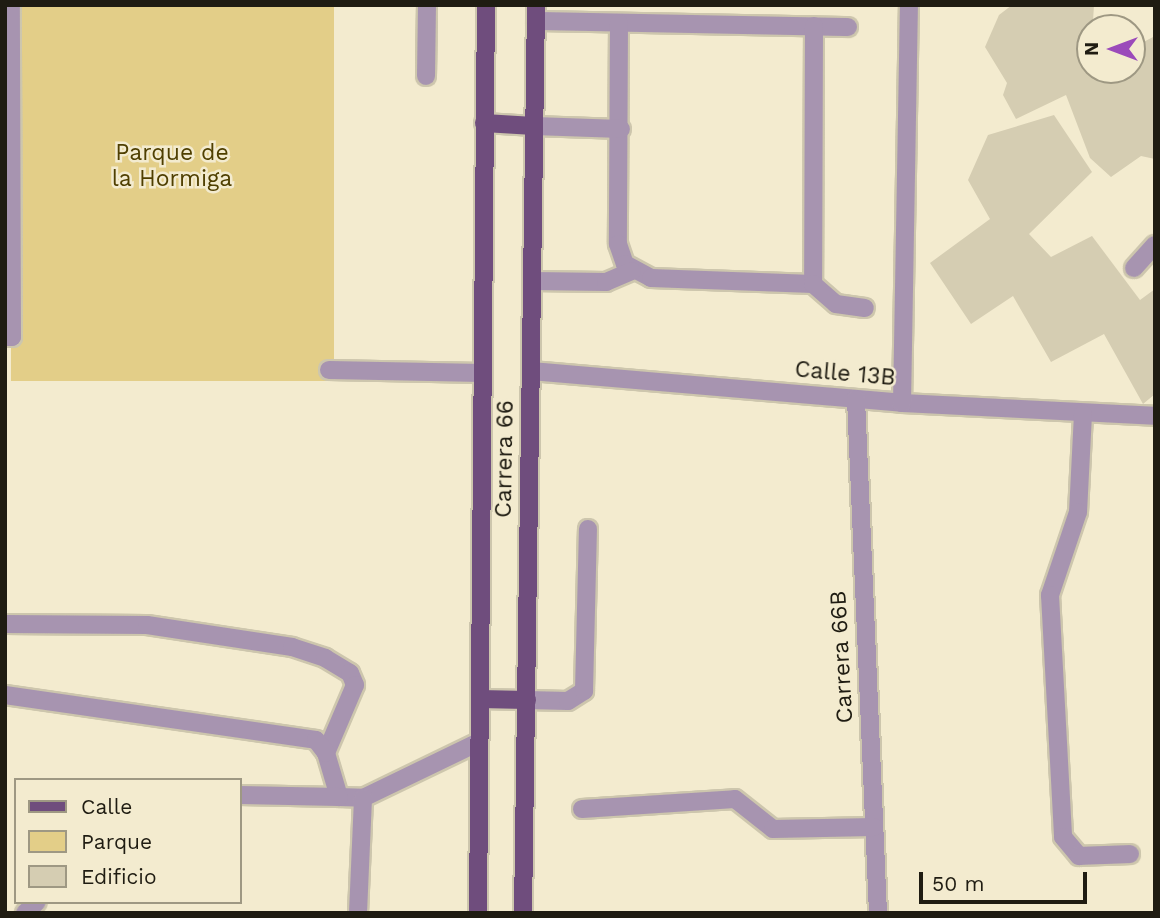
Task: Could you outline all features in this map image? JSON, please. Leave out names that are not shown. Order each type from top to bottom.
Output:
[{"type":"main road","name":"Carrera 66","points":[[478,913],[486,5]]},
{"type":"main road","name":"Carrera 66","points":[[523,913],[536,13]]},
{"type":"main road","points":[[484,123],[534,126]]},
{"type":"main road","points":[[480,699],[527,700]]},
{"type":"street","points":[[8,337],[11,5]]},
{"type":"street","points":[[426,76],[427,5]]},
{"type":"street","points":[[902,403],[909,5]]},
{"type":"street","points":[[536,13],[619,23],[848,27]]},
{"type":"street","points":[[619,23],[621,129],[618,244],[632,271],[651,278],[813,284],[836,304],[865,308]]},
{"type":"street","points":[[813,284],[814,26]]},
{"type":"street","points":[[534,126],[621,129]]},
{"type":"street","points":[[1134,268],[1155,245]]},
{"type":"street","points":[[533,281],[606,282],[632,271]]},
{"type":"street","points":[[329,369],[482,373]]},
{"type":"street","name":"Calle 13B","points":[[531,371],[902,403],[1155,416]]},
{"type":"street","name":"Carrera 66B","points":[[856,399],[878,913]]},
{"type":"street","points":[[1083,414],[1078,512],[1050,595],[1063,837],[1079,856],[1130,853]]},
{"type":"street","points":[[527,700],[568,701],[584,691],[588,529]]},
{"type":"street","points":[[5,624],[147,625],[292,647],[325,658],[355,685],[326,754]]},
{"type":"street","points":[[5,695],[316,740],[326,754],[340,797]]},
{"type":"street","points":[[242,795],[363,799],[479,742]]},
{"type":"street","points":[[358,913],[363,799]]},
{"type":"street","points":[[582,808],[735,799],[773,829],[874,827]]},
{"type":"green space","name":"Parque de la Hormiga","points":[[11,5],[334,5],[334,381],[11,381]]},
{"type":"building","points":[[1012,5],[1094,5],[1093,14],[1076,14],[1076,84],[1146,84],[1146,41],[1155,36],[1155,159],[1141,156],[1111,177],[1090,158],[1066,95],[1016,119],[1003,95],[1007,83],[985,47],[999,15]]},
{"type":"building","points":[[1054,115],[1092,172],[1029,234],[1051,257],[1092,236],[1140,300],[1155,289],[1155,394],[1143,404],[1104,334],[1051,362],[1013,296],[971,324],[930,263],[990,219],[968,180],[988,135]]}]
